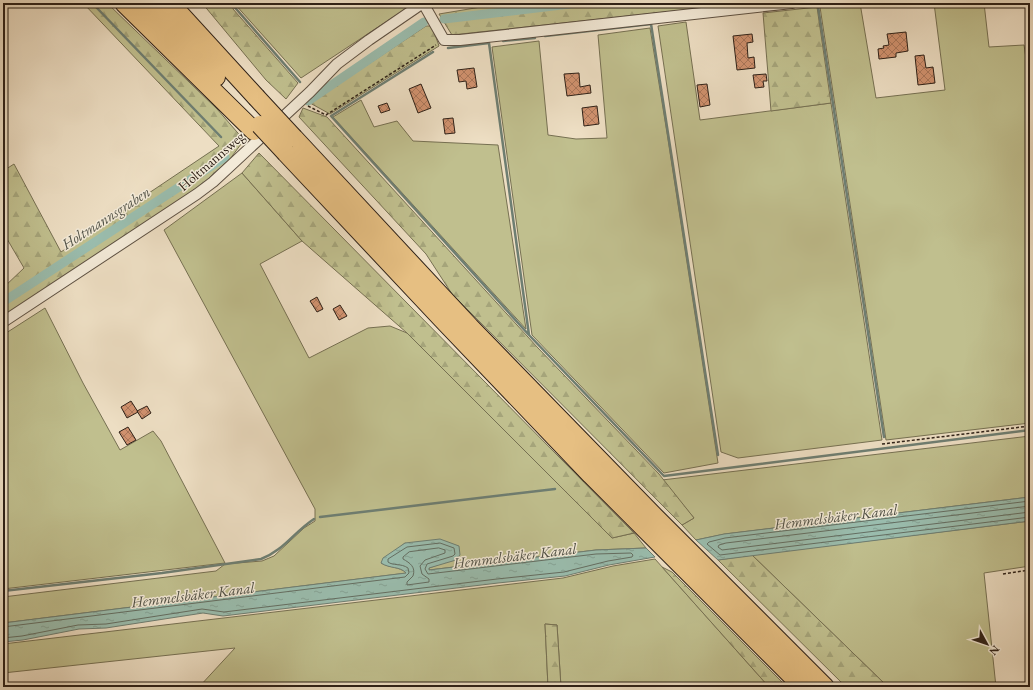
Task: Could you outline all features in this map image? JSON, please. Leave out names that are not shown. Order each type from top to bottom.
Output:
[{"type":"highway","points":[[150,3],[257,128]]},
{"type":"highway","points":[[170,3],[256,98]]},
{"type":"highway","points":[[185,3],[256,98],[287,150],[336,207],[470,349],[635,519],[803,687]]},
{"type":"highway","points":[[128,6],[257,128],[287,150],[476,332],[655,517],[825,687]]},
{"type":"street","points":[[423,3],[444,40],[460,40],[792,3]]},
{"type":"street","name":"Holtmannsweg","points":[[3,322],[213,182],[338,64],[369,40],[423,3]]},
{"type":"path","points":[[299,101],[326,115],[444,40]]},
{"type":"path","points":[[882,444],[1030,426]]},
{"type":"path","points":[[1003,574],[1030,570]]},
{"type":"green space","points":[[83,3],[107,3],[217,109],[244,140],[230,159],[198,188],[3,318],[3,288],[24,268],[3,232],[3,171],[14,164],[61,252],[219,146]]},
{"type":"green space","points":[[202,3],[234,3],[233,9],[298,83],[286,99],[266,80]]},
{"type":"green space","points":[[234,3],[410,3],[407,8],[301,78]]},
{"type":"green space","points":[[505,3],[748,3],[452,35],[439,14]]},
{"type":"green space","points":[[860,3],[876,98],[945,90],[934,3],[984,3],[989,47],[1024,45],[1030,85],[1030,423],[886,440],[820,7]]},
{"type":"green space","points":[[817,7],[831,103],[771,111],[763,13]]},
{"type":"green space","points":[[686,22],[700,120],[831,103],[882,440],[738,458],[721,452],[658,26]]},
{"type":"green space","points":[[426,26],[432,26],[439,46],[330,114],[310,103]]},
{"type":"green space","points":[[650,28],[718,463],[664,473],[532,335],[492,47],[539,41],[548,135],[576,139],[607,138],[598,35]]},
{"type":"green space","points":[[361,100],[374,127],[397,121],[413,141],[498,145],[526,329],[333,117]]},
{"type":"green space","points":[[303,108],[327,117],[538,348],[659,474],[694,518],[682,525],[452,294],[426,254],[299,117]]},
{"type":"green space","points":[[259,153],[634,533],[612,538],[407,333],[302,241],[242,173]]},
{"type":"green space","points":[[242,173],[302,241],[260,264],[309,358],[368,328],[390,326],[407,333],[612,538],[634,533],[646,548],[596,550],[429,570],[429,568],[440,564],[405,543],[381,563],[400,569],[407,573],[3,623],[3,597],[216,571],[225,564],[262,561],[274,556],[304,528],[315,521],[315,509],[164,230]]},
{"type":"green space","points":[[45,308],[83,383],[120,450],[153,431],[161,441],[225,563],[3,589],[3,335]]},
{"type":"green space","points":[[1030,436],[1030,497],[725,534],[696,540],[682,525],[694,518],[662,480]]},
{"type":"green space","points":[[1030,521],[1030,566],[984,573],[996,687],[888,687],[752,555]]},
{"type":"green space","points":[[752,555],[888,687],[846,687],[718,560]]},
{"type":"green space","points":[[655,559],[769,687],[561,687],[557,625],[545,624],[548,687],[199,687],[235,648],[3,673],[3,644],[563,578],[613,566]]},
{"type":"green space","points":[[662,567],[672,572],[787,687],[769,687]]},
{"type":"green space","points":[[545,624],[557,625],[561,687],[548,687]]},
{"type":"water","points":[[1030,497],[1030,521],[718,560],[696,540],[724,534]]},
{"type":"water","points":[[440,539],[459,546],[460,555],[456,560],[429,568],[429,570],[596,550],[646,548],[655,557],[609,565],[565,576],[223,616],[203,613],[106,628],[79,629],[23,640],[3,642],[3,623],[406,573],[401,569],[381,563],[383,558],[405,543]]},
{"type":"building","points":[[906,32],[908,51],[896,53],[896,57],[879,59],[878,49],[889,45],[887,34]]},
{"type":"building","points":[[752,34],[753,42],[747,43],[748,58],[754,57],[755,68],[737,70],[733,36]]},
{"type":"building","points":[[924,55],[926,68],[933,67],[935,83],[918,85],[915,56]]},
{"type":"building","points":[[474,68],[477,87],[467,89],[466,81],[459,82],[457,70]]},
{"type":"building","points":[[579,73],[580,87],[590,85],[591,93],[567,96],[564,74]]},
{"type":"building","points":[[766,74],[767,81],[763,81],[764,87],[755,88],[753,75]]},
{"type":"building","points":[[421,84],[431,108],[418,113],[409,89]]},
{"type":"building","points":[[707,84],[710,105],[700,107],[697,85]]},
{"type":"building","points":[[387,103],[390,110],[381,113],[378,106]]},
{"type":"building","points":[[597,106],[599,124],[584,126],[582,108]]},
{"type":"building","points":[[453,118],[455,133],[445,134],[443,119]]},
{"type":"building","points":[[317,297],[323,309],[317,312],[310,301]]},
{"type":"building","points":[[340,305],[347,316],[339,320],[333,309]]},
{"type":"building","points":[[131,401],[138,412],[127,418],[121,407]]},
{"type":"building","points":[[147,406],[151,413],[142,419],[137,411]]},
{"type":"building","points":[[128,427],[136,440],[127,445],[119,432]]},
{"type":"waterway","points":[[231,3],[300,82]]},
{"type":"waterway","name":"Holtmannsgraben","points":[[444,19],[578,3]]},
{"type":"waterway","points":[[839,3],[818,6],[884,437]]},
{"type":"waterway","points":[[96,7],[221,137]]},
{"type":"waterway","name":"Holtmannsgraben","points":[[308,101],[424,22]]},
{"type":"waterway","points":[[545,36],[651,24],[718,455]]},
{"type":"waterway","points":[[503,41],[535,38]]},
{"type":"waterway","points":[[448,48],[489,43],[529,335],[664,476],[1030,430]]},
{"type":"waterway","points":[[433,52],[331,116],[529,335]]},
{"type":"waterway","name":"Holtmannsgraben","points":[[3,302],[225,157]]},
{"type":"waterway","points":[[320,517],[555,489]]},
{"type":"waterway","points":[[3,591],[162,573],[261,559],[276,551],[314,519]]},
{"type":"water label","name":"Hemmelsbäker Kanal","points":[[836,517]]},
{"type":"water label","name":"Hemmelsbäker Kanal","points":[[515,556]]},
{"type":"water label","name":"Hemmelsbäker Kanal","points":[[193,595]]}]
